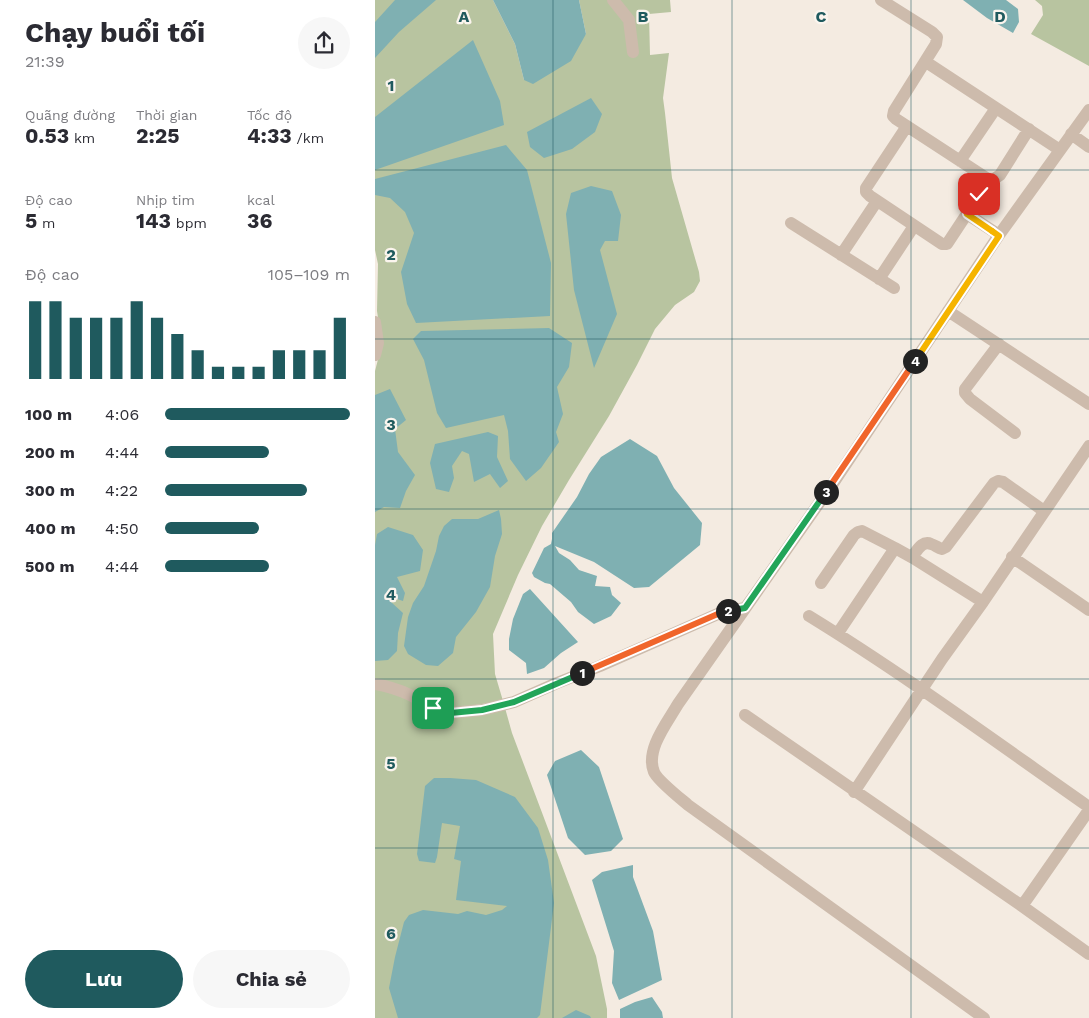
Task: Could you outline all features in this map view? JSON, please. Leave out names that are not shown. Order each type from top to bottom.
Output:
[{"type":"street","points":[[613,0],[629,20],[633,52]]},
{"type":"street","points":[[881,0],[937,37],[936,44],[894,111],[893,116],[991,181]]},
{"type":"street","points":[[925,62],[1060,150]]},
{"type":"street","points":[[960,161],[996,108]]},
{"type":"street","points":[[984,1018],[688,805],[654,773],[652,755],[660,734],[678,704],[835,479],[999,236],[1089,110]]},
{"type":"street","points":[[907,126],[866,188],[866,192],[942,244],[947,244],[979,194],[991,181],[1000,175],[1029,129]]},
{"type":"street","points":[[1071,134],[1089,147]]},
{"type":"street","points":[[841,255],[877,201]]},
{"type":"street","points":[[967,214],[999,236]]},
{"type":"street","points":[[791,224],[893,288]]},
{"type":"street","points":[[879,279],[915,226]]},
{"type":"street","points":[[949,311],[1089,404]]},
{"type":"street","points":[[375,322],[378,344],[375,355]]},
{"type":"street","points":[[999,344],[965,390],[965,393],[1015,433]]},
{"type":"street","points":[[854,792],[1012,557],[1087,452]]},
{"type":"street","points":[[912,557],[925,543],[930,543],[942,549],[946,547],[994,483],[998,481],[1003,482],[1044,511]]},
{"type":"street","points":[[821,583],[854,534],[862,531],[912,557],[983,602]]},
{"type":"street","points":[[838,633],[895,548]]},
{"type":"street","points":[[1012,557],[1089,610]]},
{"type":"street","points":[[375,684],[390,687],[433,708],[440,714],[482,710],[514,702],[720,613],[745,608]]},
{"type":"street","points":[[809,616],[838,633],[1089,808],[1022,906]]},
{"type":"street","points":[[745,716],[1089,954]]},
{"type":"green space","points":[[375,0],[493,0],[515,44],[524,80],[586,34],[579,0],[670,0],[671,12],[649,14],[650,55],[669,53],[663,98],[672,178],[700,281],[694,292],[675,305],[655,329],[609,416],[542,526],[518,575],[493,634],[495,674],[503,701],[441,710],[375,680],[375,371],[382,344],[377,311],[378,264],[375,250]]},
{"type":"green space","points":[[1035,0],[1089,0],[1089,66],[1031,34],[1043,15],[1042,6]]},
{"type":"green space","points":[[375,688],[389,690],[431,711],[505,708],[512,733],[596,956],[607,1009],[607,1018],[375,1018]]},
{"type":"water","points":[[395,0],[436,0],[399,32],[375,58],[375,22]]},
{"type":"water","points":[[493,0],[579,0],[586,34],[571,61],[533,84],[524,80],[515,44]]},
{"type":"water","points":[[963,0],[1006,0],[1018,9],[1019,22],[1013,33],[987,18]]},
{"type":"water","points":[[473,40],[500,101],[504,125],[375,170],[375,117]]},
{"type":"water","points":[[591,98],[602,114],[595,132],[572,149],[544,158],[530,147],[527,132]]},
{"type":"water","points":[[506,145],[527,170],[551,263],[550,316],[416,323],[407,304],[401,272],[414,233],[405,212],[390,198],[375,195],[375,179]]},
{"type":"water","points":[[591,186],[612,191],[621,215],[618,241],[605,241],[600,250],[617,314],[594,368],[574,290],[566,214],[571,193]]},
{"type":"water","points":[[549,328],[572,343],[569,367],[557,387],[563,414],[556,432],[559,442],[541,468],[526,481],[510,459],[508,431],[504,415],[446,428],[437,413],[424,360],[413,339],[421,331]]},
{"type":"water","points":[[390,389],[406,420],[395,429],[398,452],[415,475],[406,491],[400,508],[384,507],[375,512],[375,395]]},
{"type":"water","points":[[488,432],[498,436],[497,457],[508,481],[500,488],[490,474],[474,482],[469,454],[462,451],[452,466],[454,478],[449,492],[436,489],[430,463],[435,444]]},
{"type":"water","points":[[630,439],[657,456],[674,488],[702,523],[700,545],[649,587],[634,588],[594,562],[555,546],[559,553],[570,560],[579,570],[597,576],[595,586],[610,587],[612,595],[621,603],[611,616],[594,624],[578,612],[571,602],[550,584],[534,577],[532,573],[544,548],[551,544],[552,533],[577,497],[589,474],[601,457]]},
{"type":"water","points":[[499,510],[502,534],[495,556],[490,587],[476,612],[456,637],[453,653],[438,666],[426,665],[408,654],[404,646],[408,617],[413,603],[424,586],[439,536],[444,526],[452,519],[478,519]]},
{"type":"water","points":[[388,527],[413,535],[423,550],[420,571],[397,577],[405,593],[403,601],[394,598],[391,602],[403,613],[398,633],[397,651],[388,660],[375,661],[375,545],[377,534]]},
{"type":"water","points":[[530,589],[578,642],[561,653],[544,668],[527,674],[526,663],[509,650],[509,639],[513,619],[523,594]]},
{"type":"water","points":[[581,750],[599,767],[623,839],[611,851],[585,855],[568,838],[547,775],[555,761]]},
{"type":"water","points":[[434,778],[476,780],[515,797],[538,828],[548,860],[554,903],[540,1015],[537,1018],[398,1018],[389,988],[404,922],[409,915],[423,910],[458,914],[467,911],[486,915],[502,910],[507,906],[456,900],[461,861],[454,859],[460,826],[442,823],[435,863],[419,861],[417,854],[425,786]]},
{"type":"water","points":[[633,865],[633,877],[653,931],[662,980],[619,1000],[612,983],[614,951],[592,880],[602,872]]},
{"type":"water","points":[[652,997],[662,1012],[663,1018],[620,1018],[620,1009]]},
{"type":"water","points":[[576,1010],[590,1016],[591,1018],[562,1018]]},
{"type":"route","points":[[433,708],[440,714],[482,710],[514,702],[720,613],[745,608],[835,479],[999,236],[967,214],[979,194]]}]
